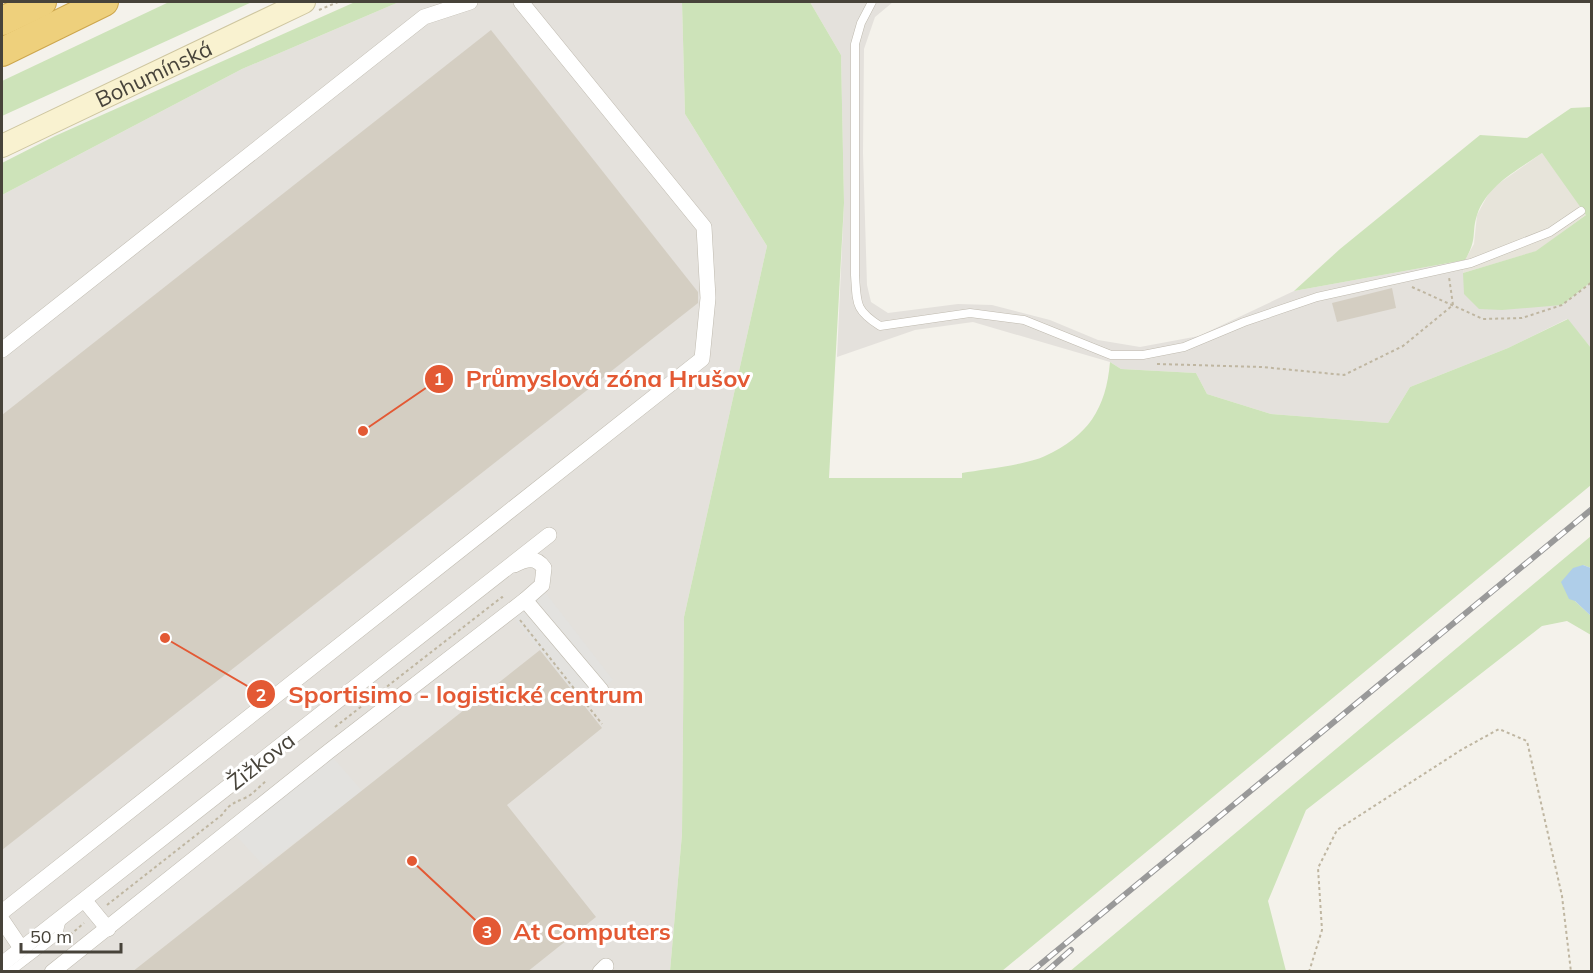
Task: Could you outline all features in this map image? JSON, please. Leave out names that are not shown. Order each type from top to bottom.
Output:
[{"type":"highway","points":[[2,21],[42,2]]},
{"type":"highway","points":[[2,52],[104,2]]},
{"type":"main road","name":"Bohumínská","points":[[2,146],[304,2]]},
{"type":"street","points":[[2,350],[424,16],[470,2]]},
{"type":"street","points":[[2,912],[702,359],[708,298],[704,227],[521,2]]},
{"type":"street","name":"Žižkova","points":[[2,964],[549,535]]},
{"type":"street","points":[[52,972],[328,752],[525,600],[545,581],[542,564],[529,559],[499,572]]},
{"type":"street","points":[[525,600],[601,690]]},
{"type":"street","points":[[85,901],[108,929]]},
{"type":"street","points":[[2,920],[21,948]]},
{"type":"lane","points":[[872,2],[861,23],[855,44],[855,275],[856,299],[862,315],[880,326],[970,313],[1024,320],[1111,356],[1143,355],[1184,347],[1244,322],[1317,297],[1471,263],[1520,246],[1550,232],[1581,211]]},
{"type":"lane","points":[[10,972],[58,935],[62,919]]},
{"type":"path","points":[[1448,268],[1453,305]]},
{"type":"path","points":[[1393,279],[1483,318],[1521,318],[1562,305],[1592,282]]},
{"type":"path","points":[[1154,364],[1262,367],[1344,375],[1403,346],[1453,305]]},
{"type":"path","points":[[329,732],[502,597],[602,724]]},
{"type":"path","points":[[1310,972],[1322,930],[1318,868],[1337,830],[1461,750],[1499,729],[1527,741],[1562,896],[1571,972]]},
{"type":"path","points":[[68,936],[223,814],[232,803],[247,797],[274,775]]},
{"type":"shaded area","points":[[399,2],[682,2],[685,114],[767,246],[684,617],[682,834],[670,971],[2,972],[2,195],[242,69]]},
{"type":"shaded area","points":[[810,2],[893,2],[875,17],[864,49],[863,153],[867,285],[871,302],[888,313],[958,304],[992,305],[1050,320],[1098,340],[1140,347],[1199,336],[1294,291],[1465,260],[1463,273],[1562,305],[1591,282],[1591,348],[1567,319],[1508,348],[1410,387],[1388,423],[1271,414],[1207,394],[1196,373],[1121,369],[1110,362],[973,322],[915,330],[837,357],[844,203],[841,55]]},
{"type":"shaded area","points":[[1542,153],[1587,214],[1537,251],[1463,273],[1465,260],[1474,244],[1477,215],[1491,189]]},
{"type":"shaded area","points":[[545,592],[613,680],[582,704],[513,617]]},
{"type":"shaded area","points":[[328,752],[362,791],[264,866],[231,830]]},
{"type":"green space","points":[[169,2],[252,2],[2,116],[2,81]]},
{"type":"green space","points":[[355,2],[399,2],[242,69],[2,195],[2,163],[55,136]]},
{"type":"green space","points":[[682,2],[810,2],[841,55],[844,203],[829,478],[962,478],[962,473],[1016,464],[1045,456],[1073,439],[1092,419],[1104,394],[1110,362],[1121,369],[1196,373],[1207,394],[1271,414],[1388,423],[1410,387],[1508,348],[1568,319],[1591,348],[1591,485],[1002,971],[670,971],[682,834],[684,617],[767,246],[685,114]]},
{"type":"green space","points":[[1591,107],[1591,282],[1562,305],[1502,310],[1479,309],[1464,294],[1463,273],[1536,251],[1586,215],[1542,153],[1504,179],[1488,195],[1477,215],[1473,241],[1465,260],[1294,291],[1340,249],[1480,135],[1527,138],[1571,108]]},
{"type":"green space","points":[[1591,536],[1591,568],[1583,565],[1575,601],[1591,616],[1591,635],[1567,621],[1542,626],[1306,810],[1268,901],[1286,971],[1069,972]]},
{"type":"water","points":[[1583,565],[1591,568],[1591,616],[1575,601],[1569,599],[1561,582],[1573,568]]},
{"type":"building","points":[[491,30],[698,292],[698,303],[2,850],[2,415]]},
{"type":"building","points":[[1392,288],[1396,308],[1337,322],[1332,303]]},
{"type":"building","points":[[540,650],[602,728],[507,805],[596,917],[527,972],[132,972]]},
{"type":"railway","points":[[1031,972],[1592,509]]},
{"type":"railway","points":[[1046,972],[1071,950]]},
{"type":"place","name":"Průmyslová zóna Hrušov","points":[[363,431]]},
{"type":"place","name":"Sportisimo - logistické centrum","points":[[165,638]]},
{"type":"place","name":"At Computers","points":[[412,861]]}]
